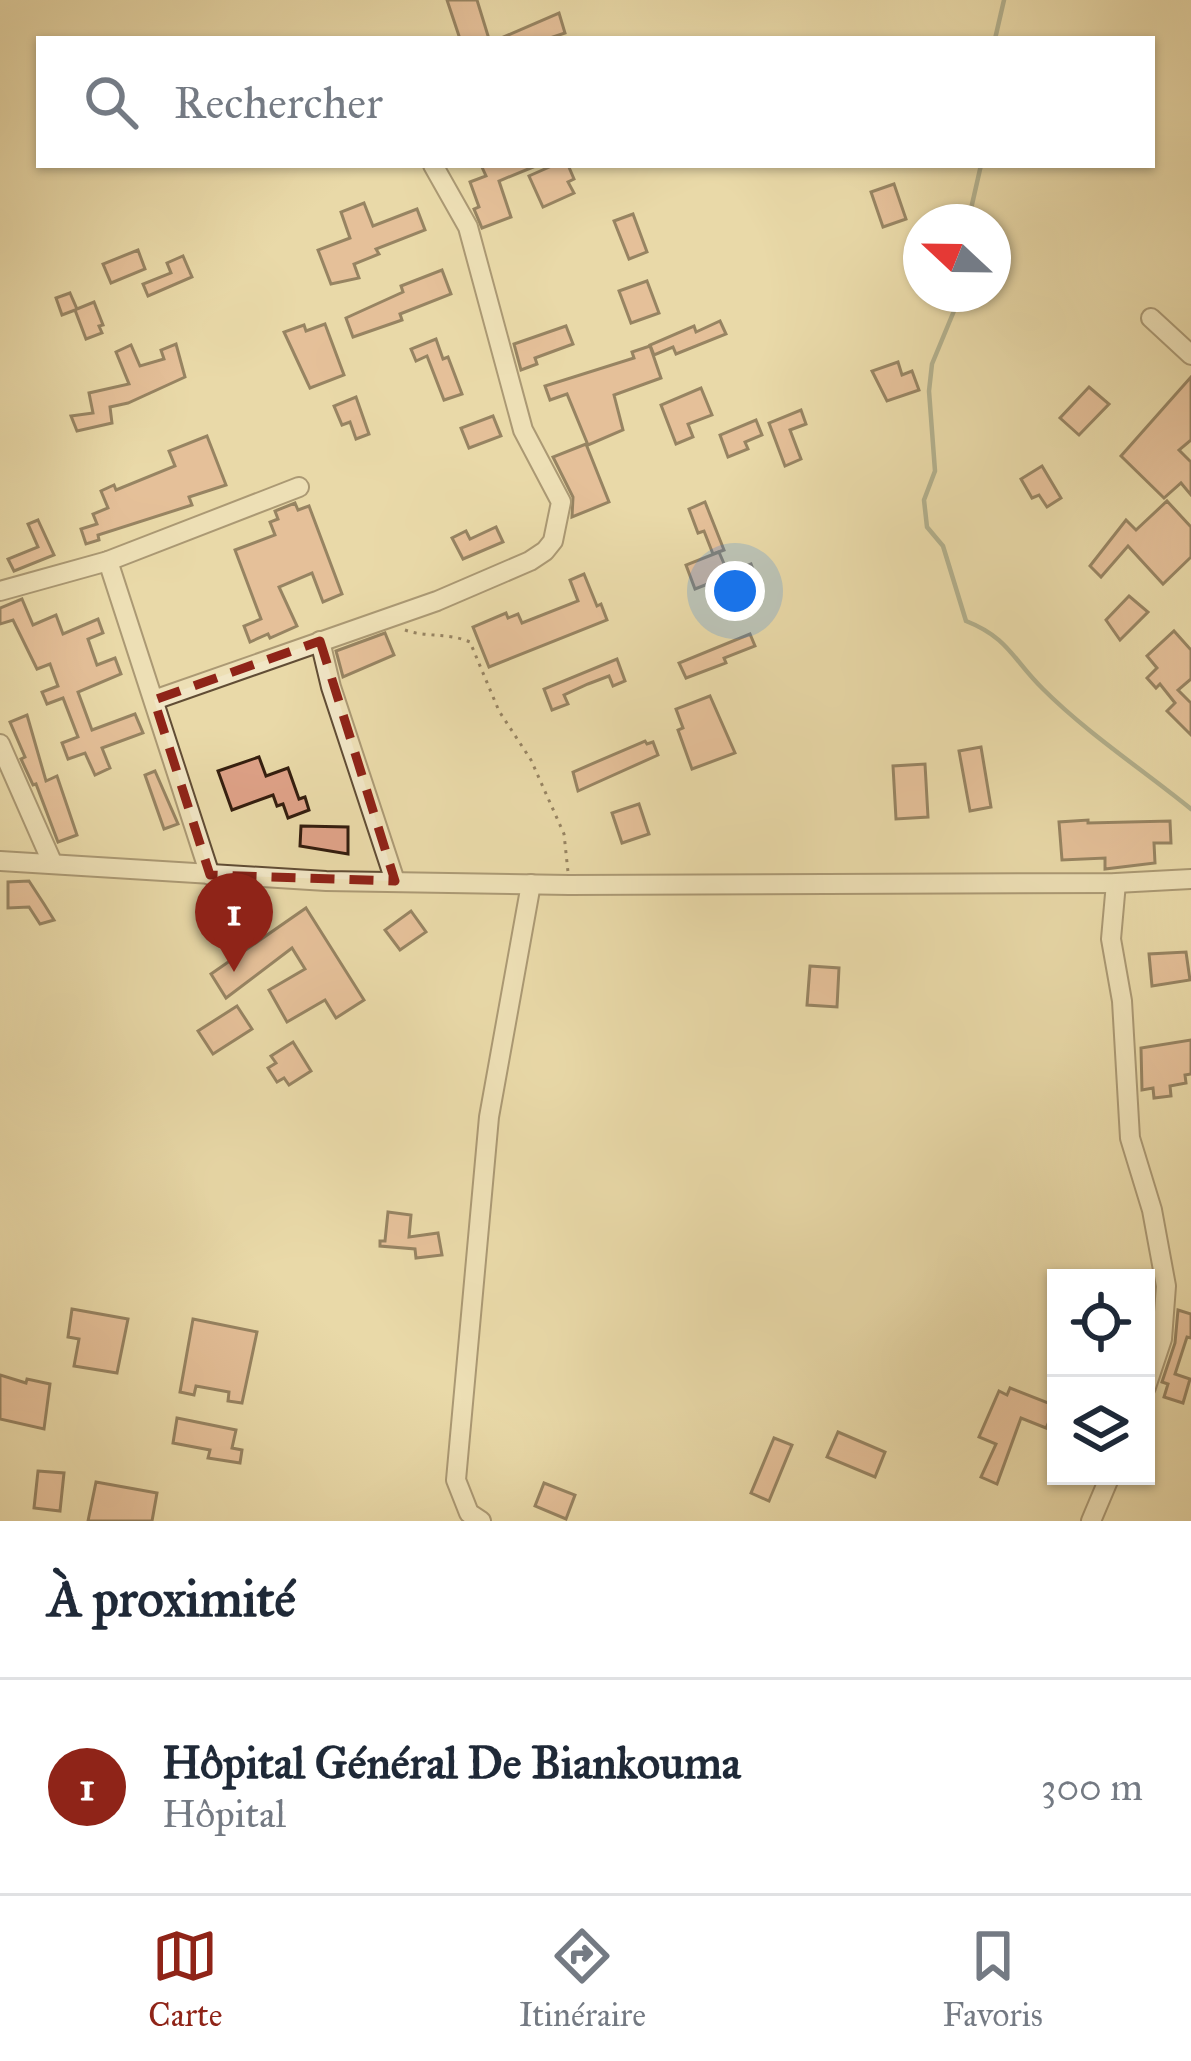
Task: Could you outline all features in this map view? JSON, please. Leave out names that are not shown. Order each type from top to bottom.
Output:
[{"type":"street","points":[[154,700],[437,601],[530,561],[553,541],[561,502],[523,430],[468,227],[435,168]]},
{"type":"street","points":[[1151,318],[1191,355]]},
{"type":"street","points":[[0,591],[108,561],[298,487]]},
{"type":"street","points":[[108,561],[210,875]]},
{"type":"street","points":[[320,641],[395,881]]},
{"type":"street","points":[[0,744],[52,862]]},
{"type":"street","points":[[0,861],[210,875],[569,885],[1116,884],[1191,879]]},
{"type":"street","points":[[481,1521],[469,1513],[456,1480],[489,1117],[531,884]]},
{"type":"street","points":[[1116,884],[1112,939],[1122,1001],[1130,1138],[1152,1210],[1166,1286],[1162,1339],[1150,1377]]},
{"type":"street","points":[[1090,1521],[1106,1485]]},
{"type":"path","points":[[380,620],[417,635],[447,632],[470,642],[564,835],[569,885]]},
{"type":"highlighted area","points":[[320,641],[395,881],[210,875],[154,700]]},
{"type":"building","points":[[447,0],[477,0],[488,36],[459,36]]},
{"type":"building","points":[[559,13],[565,33],[556,36],[506,36]]},
{"type":"building","points":[[482,168],[531,168],[499,181],[511,217],[482,228],[470,182],[486,176]]},
{"type":"building","points":[[547,168],[569,168],[574,179],[568,182],[574,193],[543,207],[529,176]]},
{"type":"building","points":[[894,184],[903,220],[883,227],[871,192]]},
{"type":"building","points":[[364,203],[373,226],[417,209],[425,230],[376,249],[379,254],[354,264],[359,278],[331,284],[318,250],[350,238],[341,212]]},
{"type":"building","points":[[633,214],[647,252],[629,259],[614,221]]},
{"type":"building","points":[[138,250],[145,269],[111,283],[103,264]]},
{"type":"building","points":[[183,256],[192,277],[148,296],[143,284],[171,273],[167,263]]},
{"type":"building","points":[[442,270],[451,294],[400,314],[402,320],[353,337],[346,318],[403,292],[401,286]]},
{"type":"building","points":[[647,281],[659,313],[631,323],[619,291]]},
{"type":"building","points":[[70,293],[77,309],[94,302],[102,333],[86,339],[75,310],[62,315],[56,298]]},
{"type":"building","points":[[720,321],[726,334],[676,354],[673,347],[654,355],[650,345],[694,326],[696,332]]},
{"type":"building","points":[[325,324],[344,375],[310,388],[284,332]]},
{"type":"building","points":[[566,326],[573,344],[535,358],[537,364],[521,370],[514,344]]},
{"type":"building","points":[[436,339],[462,394],[444,400],[427,356],[416,361],[411,349]]},
{"type":"building","points":[[176,344],[185,377],[110,407],[112,423],[77,431],[71,416],[93,413],[89,393],[129,384],[116,352],[131,345],[140,366],[164,359],[161,350]]},
{"type":"building","points":[[650,346],[661,378],[614,395],[623,430],[588,445],[567,394],[550,400],[545,386],[634,358],[632,352]]},
{"type":"building","points":[[898,362],[902,375],[912,371],[919,390],[887,401],[872,371]]},
{"type":"building","points":[[1191,377],[1191,440],[1179,450],[1191,462],[1191,495],[1181,483],[1164,498],[1121,456]]},
{"type":"building","points":[[1089,387],[1109,404],[1079,435],[1060,418]]},
{"type":"building","points":[[701,388],[712,415],[688,424],[693,437],[676,444],[661,405]]},
{"type":"building","points":[[356,397],[369,434],[356,439],[350,422],[342,425],[334,406]]},
{"type":"building","points":[[801,410],[806,424],[790,430],[801,459],[785,466],[769,423]]},
{"type":"building","points":[[493,416],[501,436],[469,448],[461,428]]},
{"type":"building","points":[[756,420],[762,435],[745,442],[748,449],[728,457],[720,435]]},
{"type":"building","points":[[207,436],[226,485],[189,497],[192,505],[98,535],[99,540],[86,544],[81,529],[97,524],[93,514],[108,508],[101,491],[114,485],[116,490],[175,466],[169,451]]},
{"type":"building","points":[[586,444],[609,502],[572,517],[573,497],[553,457]]},
{"type":"building","points":[[1042,466],[1061,498],[1047,507],[1039,495],[1032,498],[1021,479]]},
{"type":"building","points":[[1167,501],[1191,527],[1191,557],[1163,584],[1128,546],[1101,577],[1090,566],[1126,520],[1136,530]]},
{"type":"building","points":[[705,502],[724,550],[713,554],[689,509]]},
{"type":"building","points":[[295,503],[298,510],[309,506],[342,594],[323,602],[312,573],[279,587],[297,626],[250,642],[244,626],[261,619],[235,550],[275,535],[270,522],[278,519],[275,511]]},
{"type":"building","points":[[38,520],[54,555],[14,571],[8,559],[38,547],[28,524]]},
{"type":"building","points":[[496,527],[503,542],[463,559],[452,538],[466,531],[470,539]]},
{"type":"building","points":[[719,552],[728,573],[751,564],[761,591],[733,603],[723,578],[695,589],[686,565]]},
{"type":"building","points":[[584,574],[607,620],[489,667],[473,627],[506,613],[508,618],[518,614],[522,623],[578,601],[570,580]]},
{"type":"building","points":[[1129,596],[1148,612],[1120,640],[1106,620]]},
{"type":"building","points":[[22,599],[33,625],[56,615],[63,634],[98,619],[103,633],[88,639],[97,665],[115,658],[121,674],[78,692],[92,730],[135,714],[143,733],[102,748],[110,768],[95,775],[85,753],[68,759],[62,743],[78,737],[63,698],[47,704],[42,692],[58,686],[50,664],[37,669],[13,620],[0,624],[0,608]]},
{"type":"building","points":[[1174,631],[1191,650],[1191,679],[1178,690],[1191,703],[1191,735],[1167,711],[1175,703],[1160,684],[1156,688],[1147,678],[1157,668],[1147,656]]},
{"type":"building","points":[[385,633],[394,655],[343,677],[336,651]]},
{"type":"building","points":[[750,634],[755,646],[686,678],[679,663]]},
{"type":"building","points":[[617,659],[625,681],[613,686],[609,676],[588,684],[564,695],[568,704],[552,710],[544,689]]},
{"type":"building","points":[[710,696],[735,753],[692,769],[676,709]]},
{"type":"building","points":[[27,715],[46,781],[57,776],[77,835],[58,842],[10,722]]},
{"type":"building","points":[[645,741],[653,742],[658,755],[578,791],[573,772]]},
{"type":"building","points":[[981,747],[991,807],[970,811],[959,751]]},
{"type":"building","points":[[259,757],[266,776],[288,768],[299,799],[305,797],[309,810],[288,818],[273,795],[232,810],[218,771]]},
{"type":"building","points":[[925,764],[928,817],[896,819],[893,766]]},
{"type":"building","points":[[155,771],[178,824],[164,829],[145,775]]},
{"type":"building","points":[[639,804],[649,834],[622,843],[612,813]]},
{"type":"building","points":[[1170,821],[1171,843],[1154,843],[1155,863],[1105,869],[1105,858],[1062,860],[1059,822]]},
{"type":"building","points":[[301,826],[348,827],[348,854],[300,846]]},
{"type":"building","points":[[29,881],[54,920],[40,924],[29,907],[8,908],[8,882]]},
{"type":"building","points":[[306,908],[364,1000],[336,1018],[325,1000],[287,1022],[269,990],[305,969],[292,948],[226,998],[211,974]]},
{"type":"building","points":[[411,911],[426,932],[400,950],[385,930]]},
{"type":"building","points":[[1186,952],[1190,980],[1152,986],[1149,954]]},
{"type":"building","points":[[810,966],[839,968],[837,1007],[807,1005]]},
{"type":"building","points":[[237,1006],[252,1029],[213,1054],[198,1031]]},
{"type":"building","points":[[1191,1040],[1191,1074],[1185,1075],[1186,1083],[1170,1086],[1171,1096],[1154,1098],[1153,1088],[1142,1090],[1141,1048]]},
{"type":"building","points":[[293,1042],[311,1071],[289,1085],[284,1078],[277,1082],[268,1068],[276,1063],[271,1056]]},
{"type":"building","points":[[388,1212],[411,1215],[409,1237],[438,1233],[442,1255],[416,1258],[415,1249],[380,1246],[385,1241]]},
{"type":"building","points":[[72,1309],[128,1319],[117,1373],[74,1366],[79,1339],[68,1337]]},
{"type":"building","points":[[1178,1310],[1191,1314],[1191,1338],[1187,1337],[1175,1374],[1190,1379],[1183,1403],[1164,1397],[1168,1384],[1162,1382],[1175,1343]]},
{"type":"building","points":[[193,1319],[257,1332],[242,1403],[228,1401],[229,1392],[196,1386],[194,1395],[180,1392]]},
{"type":"building","points":[[0,1375],[50,1384],[44,1429],[0,1419]]},
{"type":"building","points":[[1010,1388],[1047,1402],[1047,1426],[1021,1418],[997,1484],[981,1477],[996,1444],[979,1437],[999,1391],[1007,1395]]},
{"type":"building","points":[[177,1418],[236,1430],[232,1448],[242,1450],[240,1463],[208,1458],[210,1450],[173,1443]]},
{"type":"building","points":[[838,1432],[885,1452],[875,1477],[827,1457]]},
{"type":"building","points":[[774,1438],[792,1445],[769,1501],[751,1493]]},
{"type":"building","points":[[38,1471],[64,1473],[60,1511],[34,1508]]},
{"type":"building","points":[[96,1482],[157,1493],[152,1521],[88,1521]]},
{"type":"building","points":[[544,1483],[575,1495],[566,1519],[535,1506]]},
{"type":"waterway","points":[[996,36],[1004,0]]},
{"type":"waterway","points":[[972,204],[980,168]]},
{"type":"waterway","points":[[954,312],[932,364],[929,391],[935,471],[924,500],[927,527],[943,546],[966,621],[1001,642],[1060,705],[1191,809]]},
{"type":"place","name":"Hôpital Général De Biankouma","points":[[234,972]]}]
